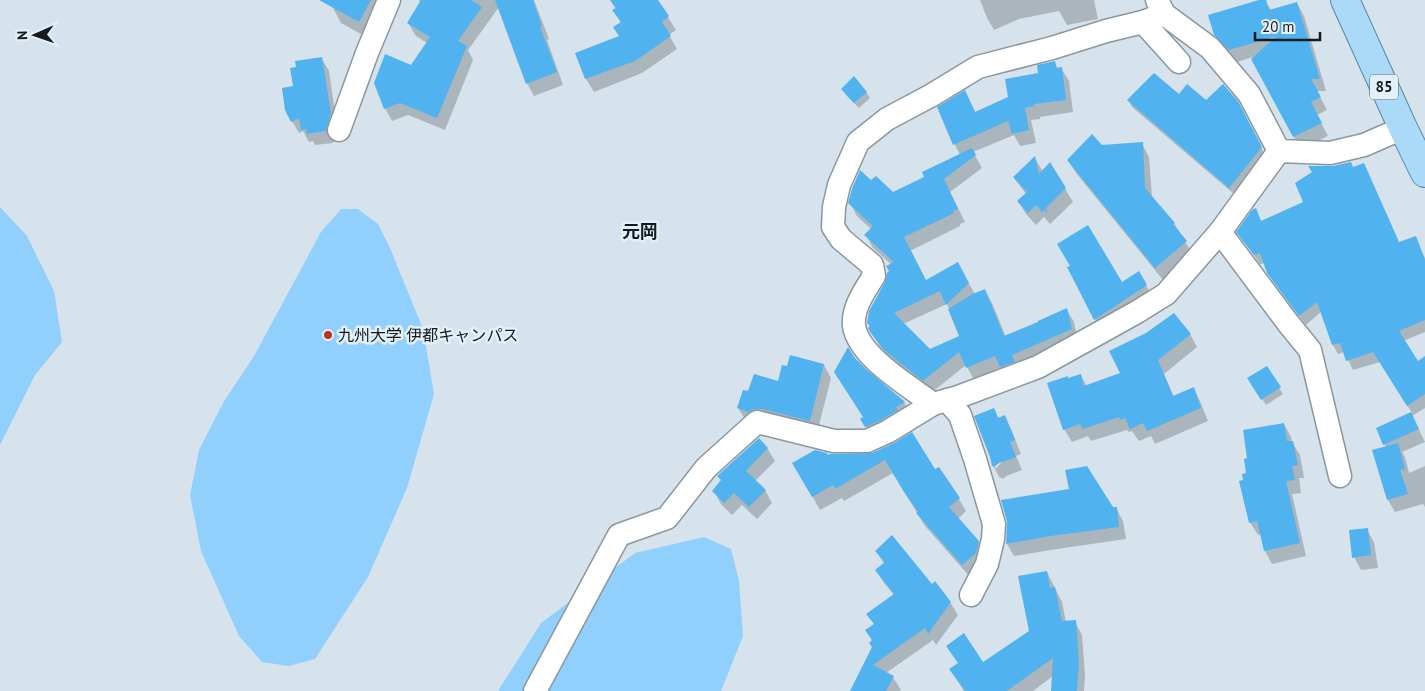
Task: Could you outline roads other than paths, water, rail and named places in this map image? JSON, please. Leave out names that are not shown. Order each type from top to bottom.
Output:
[{"type":"main road","name":"85","points":[[1345,0],[1425,173]]},
{"type":"street","points":[[339,130],[366,53],[389,0]]},
{"type":"street","points":[[1154,12],[1210,48],[1249,94],[1279,151]]},
{"type":"street","points":[[1154,12],[1179,62]]},
{"type":"street","points":[[971,595],[987,564],[994,539],[994,524],[975,459],[960,415],[881,366],[861,343],[854,325],[856,308],[864,290],[874,276],[872,265],[841,239],[833,227],[834,207],[839,185],[858,142],[886,119],[932,95],[978,67],[1052,48],[1106,31],[1154,12]]},
{"type":"street","points":[[1279,151],[1330,153],[1364,145],[1403,128]]},
{"type":"street","points":[[535,691],[618,535],[667,518],[706,468],[758,422],[834,441],[867,441],[940,402],[1038,367],[1166,294],[1220,232],[1279,151]]},
{"type":"street","points":[[1220,232],[1310,350],[1340,476]]},
{"type":"place","name":"九州大学 伊都キャンパス","points":[[328,335]]},
{"type":"district","name":"元岡","points":[[640,232]]}]
